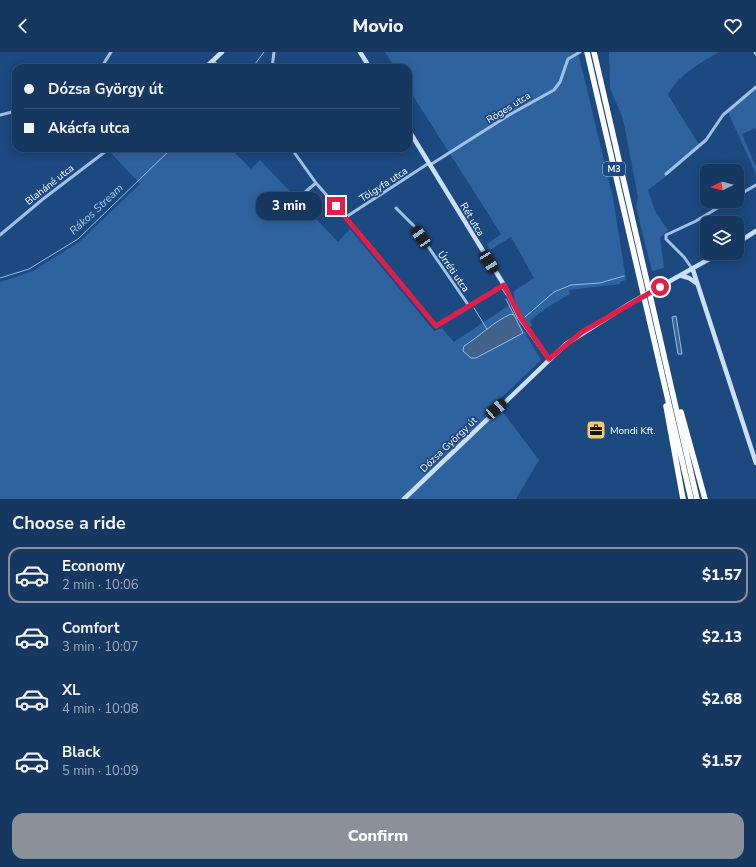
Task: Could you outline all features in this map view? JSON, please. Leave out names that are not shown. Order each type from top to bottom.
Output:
[{"type":"highway","name":"M3","points":[[587,52],[691,499]]},
{"type":"highway","name":"M3","points":[[594,52],[697,499]]},
{"type":"highway","points":[[660,368],[664,401],[683,499]]},
{"type":"highway","points":[[668,374],[676,392],[705,499]]},
{"type":"street","points":[[104,64],[111,52]]},
{"type":"street","points":[[209,64],[222,52]]},
{"type":"street","points":[[272,64],[274,52]]},
{"type":"street","points":[[360,52],[368,64]]},
{"type":"street","name":"Röges utca","points":[[430,164],[509,115],[554,90],[560,82],[566,61],[571,56],[580,52]]},
{"type":"street","points":[[213,60],[216,64]]},
{"type":"street","points":[[666,174],[706,140],[723,115],[756,86]]},
{"type":"street","points":[[0,115],[12,111]]},
{"type":"street","name":"Rét utca","points":[[412,135],[504,285],[520,317],[549,359]]},
{"type":"street","name":"Blaháné utca","points":[[0,235],[43,199],[105,152]]},
{"type":"street","points":[[294,152],[316,183],[436,326],[504,285]]},
{"type":"street","name":"Tölgyfa utca","points":[[346,217],[430,164]]},
{"type":"street","points":[[299,197],[316,183]]},
{"type":"street","points":[[744,192],[756,185]]},
{"type":"street","name":"Úrréti utca","points":[[396,208],[414,226],[469,306]]},
{"type":"street","points":[[717,208],[696,221],[666,235],[666,239],[684,257],[693,270],[756,463]]},
{"type":"street","points":[[744,239],[756,231]]},
{"type":"street","name":"Dózsa György út","points":[[404,499],[549,359],[582,332],[708,260]]},
{"type":"street","points":[[696,283],[700,265]]},
{"type":"street","points":[[682,276],[689,278],[696,283]]},
{"type":"shaded area","points":[[385,52],[578,52],[613,198],[626,280],[620,282],[620,284],[569,290],[570,294],[546,308],[530,321],[532,326],[528,326],[514,299],[514,291],[534,278],[511,237],[490,250],[487,244],[501,234],[412,94],[412,64],[392,64]]},
{"type":"shaded area","points":[[609,52],[719,52],[697,65],[684,75],[668,95],[698,143],[700,143],[695,149],[665,173],[666,176],[648,190],[655,211],[668,230],[660,238],[664,268],[652,271],[636,207],[638,197],[623,119],[610,88]]},
{"type":"shaded area","points":[[756,88],[756,128],[742,134],[756,167],[756,174],[728,112]]},
{"type":"shaded area","points":[[234,152],[251,169],[260,160],[338,242],[350,229],[434,331],[442,328],[454,342],[509,305],[541,360],[496,403],[539,460],[516,499],[0,499],[0,282],[33,271],[79,242],[140,184],[111,153]]},
{"type":"shaded area","points":[[511,314],[514,315],[523,333],[476,358],[471,358],[463,351],[464,346],[498,321]]},
{"type":"shaded area","points":[[676,316],[682,354],[678,354],[672,317]]},
{"type":"waterway","name":"Rákos Stream","points":[[255,64],[264,52]]},
{"type":"waterway","name":"Rákos Stream","points":[[0,278],[29,269],[78,239],[168,152]]},
{"type":"waterway","points":[[525,317],[554,292],[571,285],[600,283],[624,276]]},
{"type":"waterway","points":[[502,289],[506,295]]},
{"type":"waterway","points":[[506,299],[514,315]]},
{"type":"waterway","points":[[474,308],[487,329]]},
{"type":"place","name":"Mondi Kft.","points":[[596,430]]},
{"type":"route","points":[[336,206],[436,326],[500,286],[504,285],[520,317],[549,359],[582,332],[660,287]]}]
